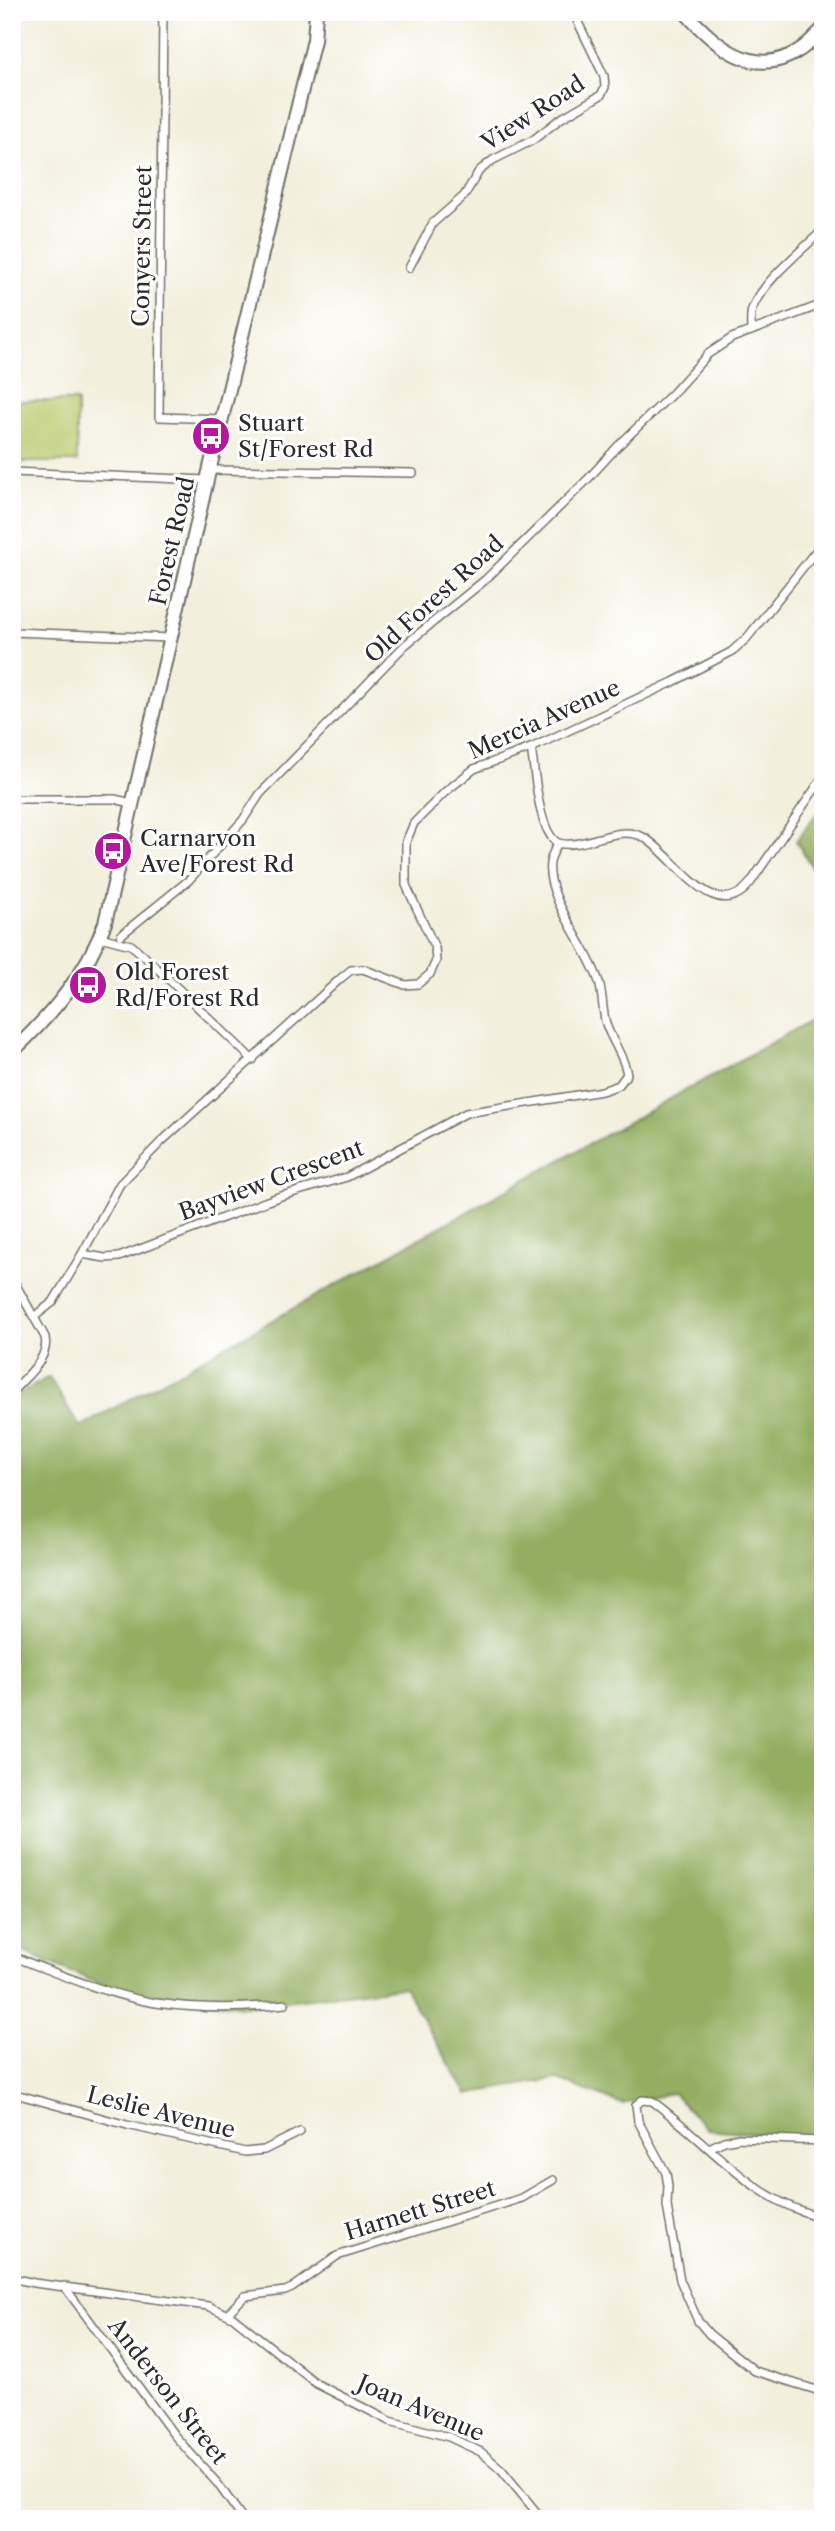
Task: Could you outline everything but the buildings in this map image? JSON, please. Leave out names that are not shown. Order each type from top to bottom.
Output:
[{"type":"main road","points":[[685,12],[712,40],[730,53],[748,61],[776,61],[789,57],[801,50],[823,29]]},
{"type":"main road","name":"Forest Road","points":[[15,1046],[73,988],[105,923],[222,419],[314,40],[316,13]]},
{"type":"street","name":"Conyers Street","points":[[163,12],[159,416],[222,419]]},
{"type":"street","name":"View Road","points":[[410,268],[433,223],[464,196],[480,171],[493,160],[533,139],[560,119],[601,95],[605,87],[604,76],[573,12]]},
{"type":"street","points":[[751,331],[751,311],[761,293],[823,230]]},
{"type":"street","name":"Old Forest Road","points":[[121,936],[189,880],[243,820],[260,794],[405,645],[485,580],[719,344],[823,304]]},
{"type":"street","points":[[12,472],[209,475],[413,473]]},
{"type":"street","name":"Mercia Avenue","points":[[34,1317],[53,1302],[120,1184],[153,1150],[351,970],[363,968],[405,985],[418,984],[430,974],[436,961],[435,948],[406,885],[404,866],[406,842],[414,823],[444,792],[474,769],[531,748],[731,652],[747,638],[823,542]]},
{"type":"street","points":[[12,632],[171,638]]},
{"type":"street","points":[[531,748],[541,810],[552,840],[572,844],[622,834],[640,835],[673,866],[718,897],[730,898],[742,893],[823,777]]},
{"type":"street","points":[[12,799],[114,799],[132,803]]},
{"type":"street","name":"Bayview Crescent","points":[[82,1254],[104,1258],[119,1256],[278,1196],[347,1177],[466,1113],[602,1091],[619,1085],[627,1074],[625,1063],[606,1023],[598,982],[575,929],[560,906],[551,879],[550,862],[558,843]]},
{"type":"street","points":[[105,923],[201,1007],[253,1060]]},
{"type":"street","points":[[100,937],[131,945]]},
{"type":"street","points":[[12,1278],[45,1337],[46,1347],[42,1357],[12,1392]]},
{"type":"street","points":[[12,1956],[118,1994],[154,2003],[238,2009],[285,2004]]},
{"type":"street","name":"Leslie Avenue","points":[[12,2093],[127,2125],[245,2152],[264,2150],[300,2132]]},
{"type":"street","points":[[823,2217],[796,2210],[746,2180],[652,2101],[644,2099],[636,2105],[638,2121],[666,2173],[667,2206],[680,2280],[698,2321],[709,2334],[755,2371],[823,2392]]},
{"type":"street","points":[[709,2148],[739,2138],[823,2141]]},
{"type":"street","name":"Harnett Street","points":[[228,2313],[245,2296],[292,2288],[337,2256],[522,2198],[553,2180]]},
{"type":"street","points":[[12,2278],[208,2306],[228,2313]]},
{"type":"street","name":"Anderson Street","points":[[64,2286],[174,2435],[212,2477],[243,2519]]},
{"type":"street","name":"Joan Avenue","points":[[228,2313],[302,2374],[326,2389],[390,2421],[449,2437],[481,2452],[501,2469],[542,2519]]},
{"type":"green space","points":[[12,401],[77,401],[77,462],[12,462]]},
{"type":"green space","points":[[823,805],[823,885],[796,841]]},
{"type":"green space","points":[[823,1014],[823,2139],[707,2129],[673,2093],[622,2104],[556,2079],[467,2094],[404,1987],[243,2006],[109,1988],[12,1947],[13,1397],[49,1377],[80,1427]]},
{"type":"place","name":"Stuart St/Forest Rd","points":[[211,436]]},
{"type":"place","name":"Carnarvon Ave/Forest Rd","points":[[113,851]]},
{"type":"place","name":"Old Forest Rd/Forest Rd","points":[[88,985]]}]
